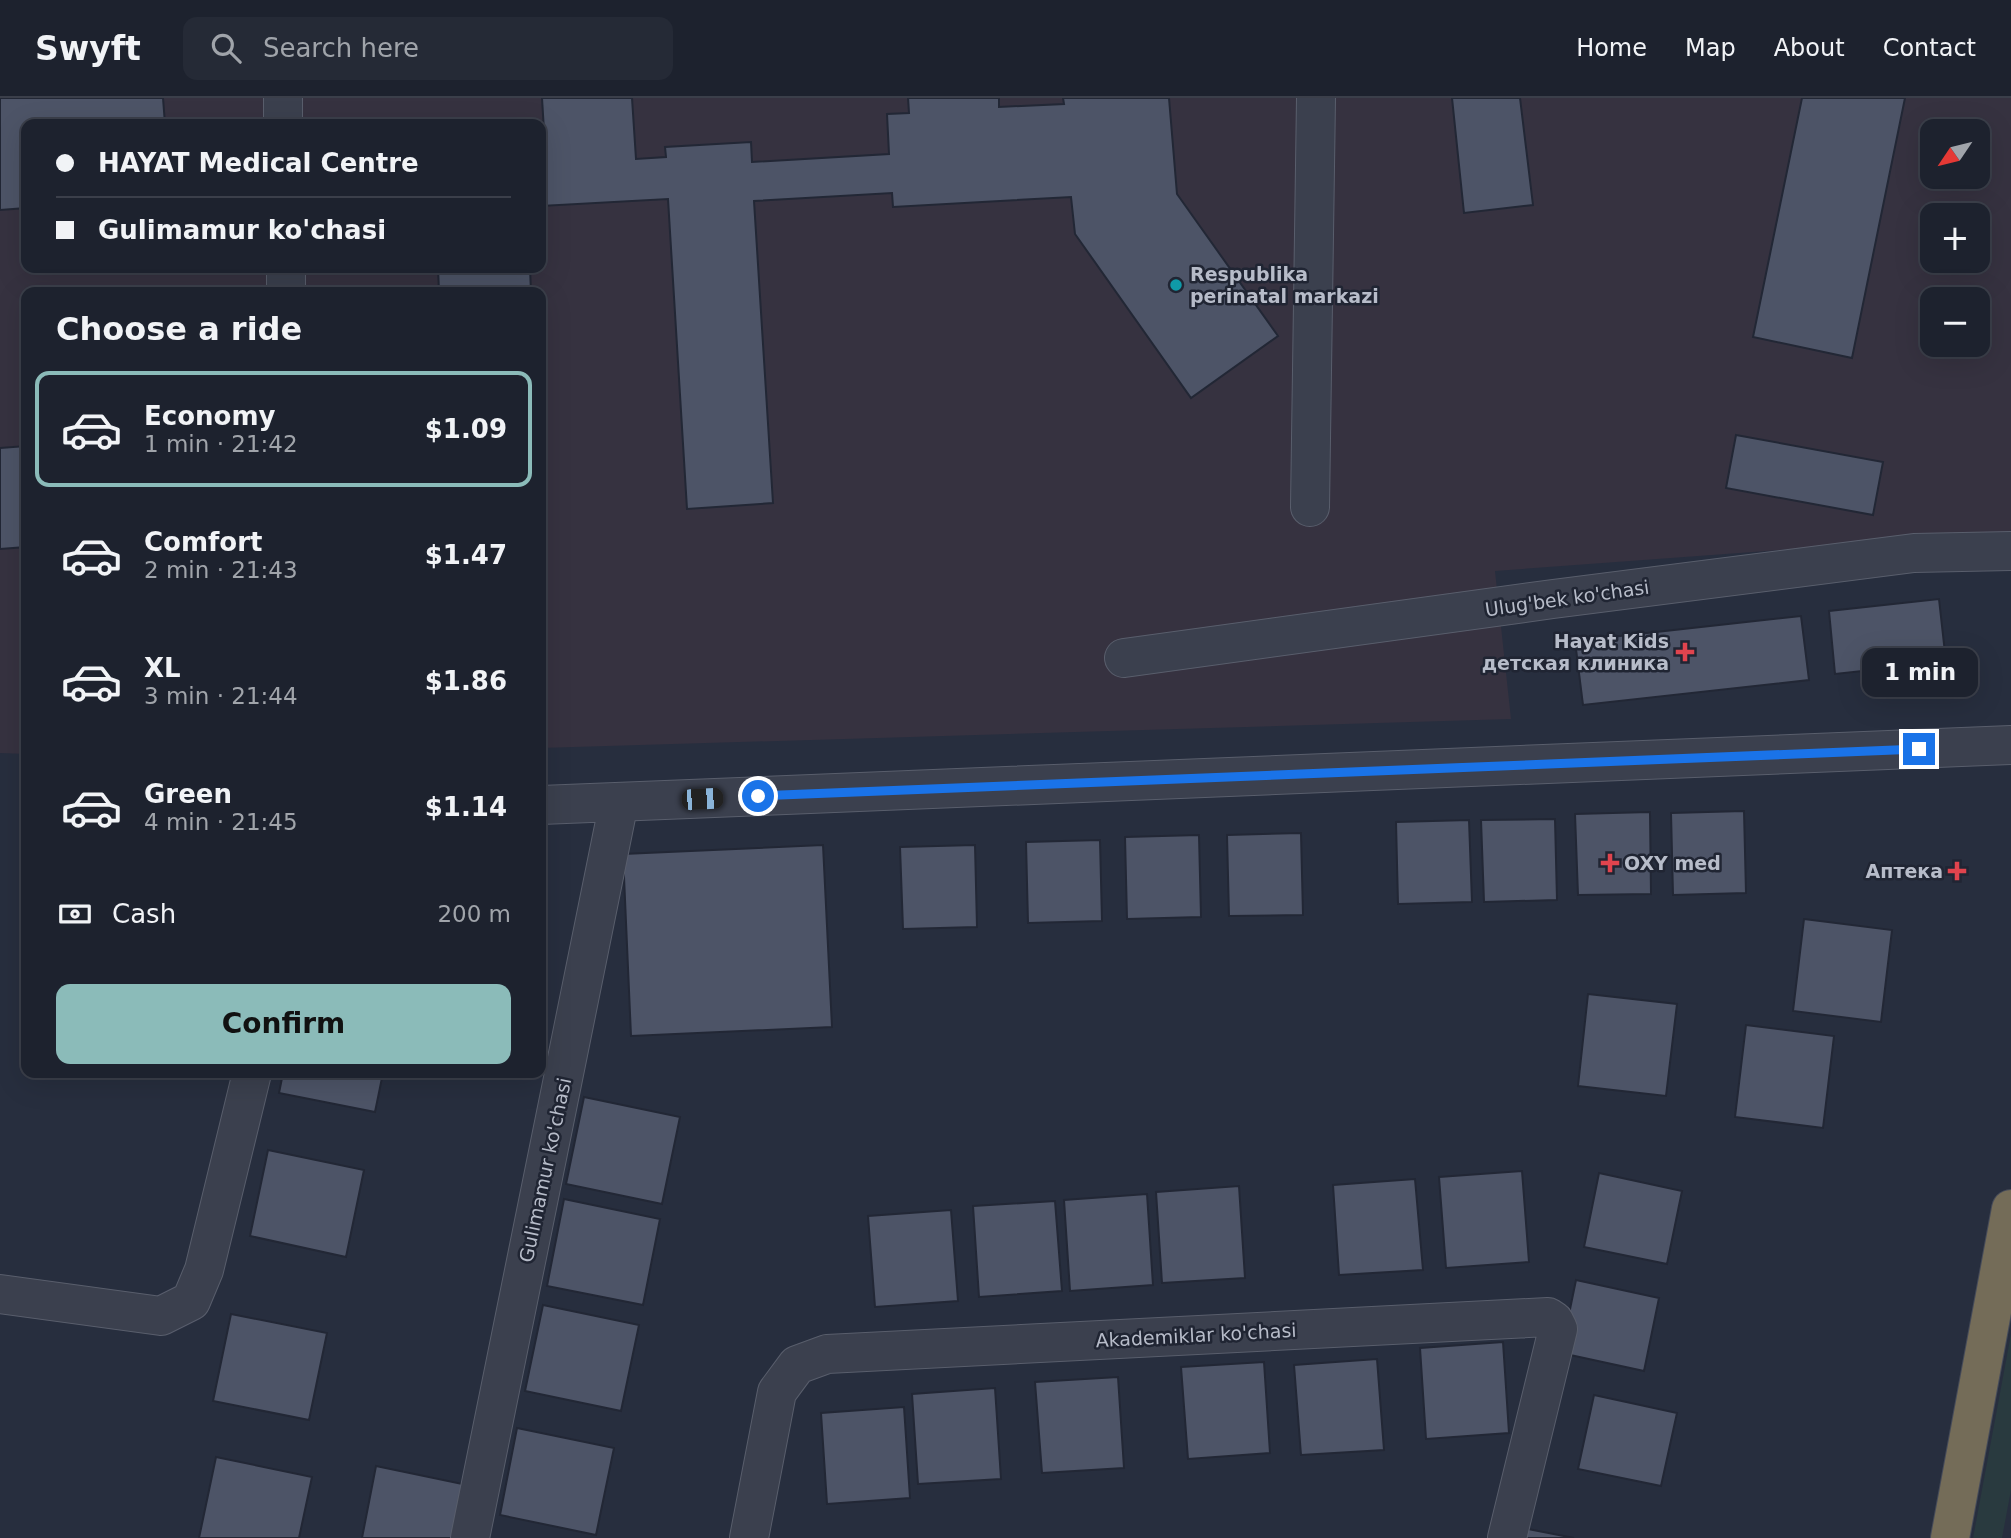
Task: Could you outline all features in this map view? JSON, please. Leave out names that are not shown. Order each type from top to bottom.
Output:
[{"type":"highway","points":[[1950,1538],[2011,1209]]},
{"type":"street","points":[[283,98],[283,119]]},
{"type":"street","points":[[1310,507],[1316,98]]},
{"type":"street","name":"Ulug'bek ko'chasi","points":[[1124,659],[1553,599],[1914,553],[2011,551]]},
{"type":"street","points":[[546,805],[2011,745]]},
{"type":"street","name":"Gulimamur ko'chasi","points":[[470,1538],[620,802]]},
{"type":"street","points":[[0,1294],[161,1317],[191,1300],[204,1270],[251,1078]]},
{"type":"street","name":"Akademiklar ko'chasi","points":[[749,1538],[777,1392],[797,1365],[827,1354],[1548,1317],[1558,1329],[1507,1538]]},
{"type":"shaded area","points":[[0,98],[2011,98],[2011,529],[2010,533],[1495,571],[1511,719],[546,748],[546,287],[21,287],[21,754],[0,753]]},
{"type":"shaded area","points":[[2011,1334],[2011,1490],[2002,1538],[1973,1538]]},
{"type":"building","points":[[0,98],[163,98],[165,119],[21,119],[21,208],[0,210]]},
{"type":"building","name":"Respublika perinatal markazi","points":[[542,98],[632,98],[636,159],[666,157],[665,147],[751,142],[752,162],[889,154],[887,114],[909,113],[908,98],[999,98],[999,107],[1064,104],[1063,98],[1169,98],[1177,194],[1278,336],[1191,398],[1075,234],[1071,197],[893,207],[892,193],[754,201],[773,503],[687,509],[668,199],[546,206],[546,119],[543,119]]},
{"type":"building","points":[[1452,98],[1520,98],[1533,205],[1464,213]]},
{"type":"building","points":[[1802,98],[1905,98],[1852,358],[1753,337]]},
{"type":"building","points":[[438,273],[530,273],[531,287],[439,287]]},
{"type":"building","points":[[1736,435],[1883,462],[1873,515],[1726,488]]},
{"type":"building","points":[[21,446],[21,547],[0,549],[0,448]]},
{"type":"building","points":[[1939,599],[1946,662],[1835,674],[1829,611]]},
{"type":"building","points":[[1801,616],[1809,680],[1583,705],[1575,641]]},
{"type":"building","points":[[1744,811],[1746,893],[1673,895],[1671,813]]},
{"type":"building","points":[[1650,812],[1651,894],[1578,895],[1575,814]]},
{"type":"building","points":[[1555,819],[1557,900],[1484,902],[1481,820]]},
{"type":"building","points":[[1469,820],[1472,902],[1398,904],[1396,822]]},
{"type":"building","points":[[1301,833],[1303,915],[1229,916],[1227,835]]},
{"type":"building","points":[[1199,835],[1201,917],[1127,919],[1125,837]]},
{"type":"building","points":[[1100,840],[1102,921],[1028,923],[1026,842]]},
{"type":"building","points":[[823,845],[832,1027],[631,1036],[623,854]]},
{"type":"building","points":[[975,845],[977,927],[903,929],[900,847]]},
{"type":"building","points":[[1804,919],[1892,930],[1881,1022],[1793,1011]]},
{"type":"building","points":[[1588,994],[1677,1004],[1666,1096],[1578,1086]]},
{"type":"building","points":[[1746,1025],[1834,1036],[1823,1128],[1735,1117]]},
{"type":"building","points":[[282,1078],[382,1078],[375,1112],[279,1093]]},
{"type":"building","points":[[584,1097],[680,1117],[662,1204],[566,1184]]},
{"type":"building","points":[[268,1150],[364,1170],[346,1257],[250,1236]]},
{"type":"building","points":[[1522,1171],[1529,1262],[1446,1268],[1439,1177]]},
{"type":"building","points":[[1599,1173],[1682,1191],[1667,1264],[1584,1247]]},
{"type":"building","points":[[1415,1179],[1423,1270],[1339,1275],[1333,1185]]},
{"type":"building","points":[[1239,1186],[1245,1278],[1162,1283],[1156,1192]]},
{"type":"building","points":[[1147,1194],[1153,1285],[1070,1291],[1064,1200]]},
{"type":"building","points":[[564,1199],[660,1219],[643,1305],[547,1286]]},
{"type":"building","points":[[1055,1201],[1062,1291],[979,1297],[973,1206]]},
{"type":"building","points":[[951,1210],[958,1301],[875,1307],[868,1216]]},
{"type":"building","points":[[1576,1280],[1659,1298],[1644,1371],[1561,1353]]},
{"type":"building","points":[[543,1305],[639,1325],[621,1411],[525,1391]]},
{"type":"building","points":[[231,1314],[327,1333],[309,1420],[213,1401]]},
{"type":"building","points":[[1503,1342],[1509,1433],[1426,1439],[1420,1348]]},
{"type":"building","points":[[1377,1359],[1384,1450],[1301,1455],[1294,1365]]},
{"type":"building","points":[[1264,1362],[1270,1453],[1188,1459],[1181,1367]]},
{"type":"building","points":[[1118,1377],[1124,1468],[1042,1473],[1035,1382]]},
{"type":"building","points":[[995,1388],[1001,1479],[918,1484],[912,1394]]},
{"type":"building","points":[[1594,1395],[1677,1413],[1661,1486],[1578,1469]]},
{"type":"building","points":[[904,1407],[910,1498],[827,1504],[821,1413]]},
{"type":"building","points":[[517,1428],[614,1448],[596,1535],[500,1515]]},
{"type":"building","points":[[216,1457],[312,1477],[299,1538],[199,1538]]},
{"type":"building","points":[[376,1466],[472,1486],[462,1538],[362,1538]]},
{"type":"building","points":[[1528,1529],[1574,1538],[1526,1538]]},
{"type":"place","name":"Respublika perinatal markazi","points":[[1176,285]]},
{"type":"place","name":"Hayat Kids детская клиника","points":[[1685,652]]},
{"type":"place","name":"OXY med","points":[[1610,863]]},
{"type":"place","name":"Аптека","points":[[1957,871]]},
{"type":"route","points":[[758,796],[1919,749]]}]
